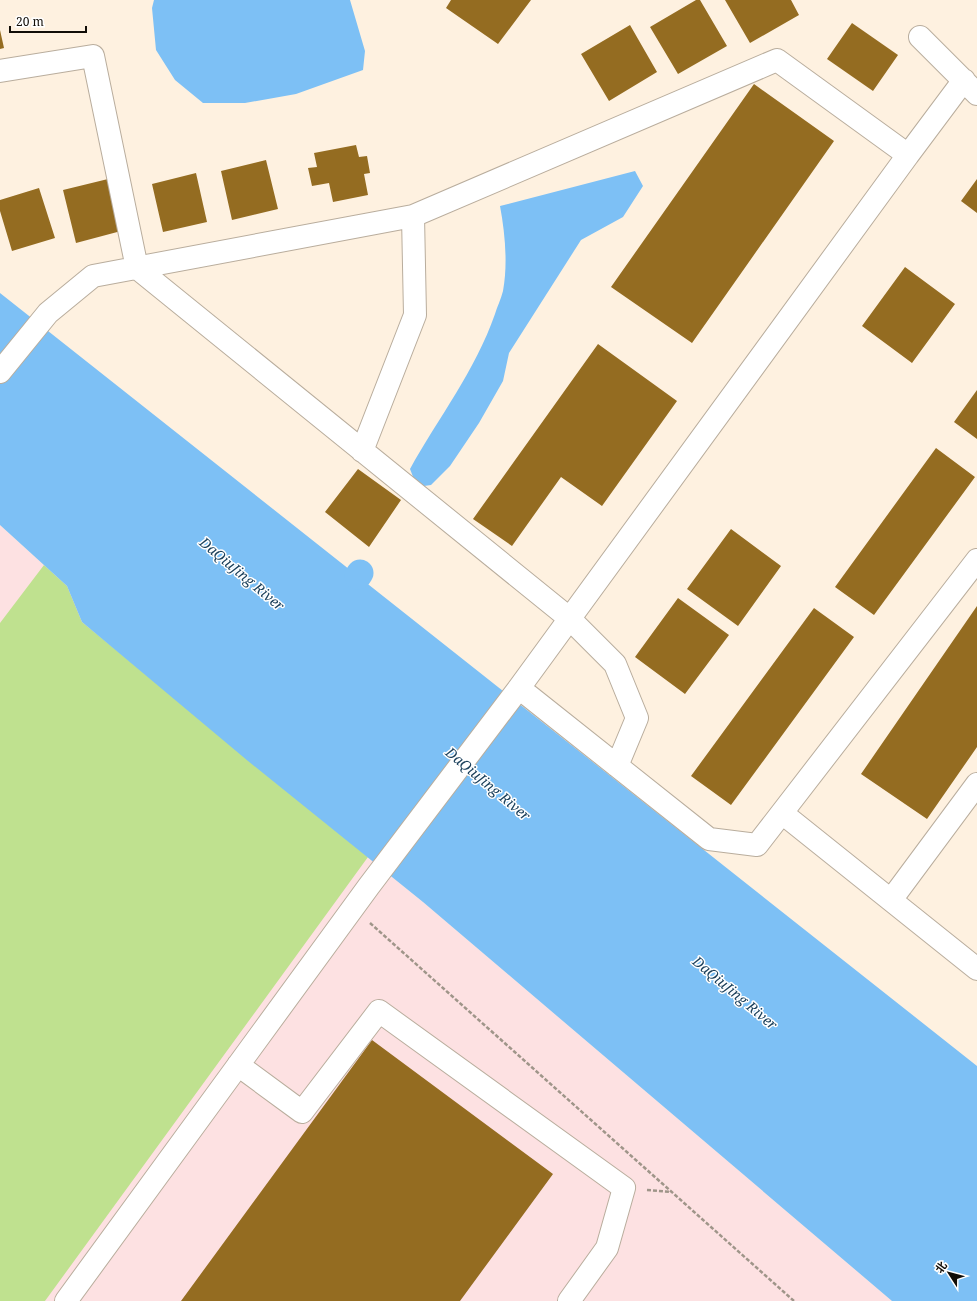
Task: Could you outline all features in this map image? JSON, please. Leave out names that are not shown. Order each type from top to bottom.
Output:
[{"type":"street","points":[[66,1301],[369,886],[519,688],[908,155],[970,87],[920,37]]},
{"type":"street","points":[[0,71],[93,56],[137,268],[569,618],[615,664],[637,718],[617,766]]},
{"type":"street","points":[[0,372],[48,313],[93,276],[413,216],[777,60],[908,155]]},
{"type":"street","points":[[362,451],[415,315],[413,216]]},
{"type":"street","points":[[519,688],[709,840],[757,845],[977,560]]},
{"type":"street","points":[[891,900],[977,784]]},
{"type":"street","points":[[782,813],[891,900],[975,963]]},
{"type":"street","points":[[238,1066],[302,1112],[379,1011],[624,1188],[606,1248],[569,1301]]},
{"type":"path","points":[[353,908],[794,1301]]},
{"type":"shaded area","points":[[0,525],[67,586],[248,761],[423,902],[892,1301],[0,1301]]},
{"type":"green space","points":[[44,565],[67,586],[82,622],[368,857],[45,1301],[0,1301],[0,623]]},
{"type":"water","points":[[154,0],[350,0],[365,51],[363,70],[296,94],[245,103],[203,103],[175,80],[156,50],[152,8]]},
{"type":"water","points":[[635,171],[643,186],[623,217],[581,240],[509,353],[503,381],[479,423],[450,466],[431,485],[417,487],[410,469],[477,355],[487,335],[503,291],[506,259],[500,206]]},
{"type":"water","name":"DaQiuJing River","points":[[0,293],[977,1066],[977,1301],[892,1301],[423,902],[248,761],[82,622],[67,586],[0,525]]},
{"type":"building","points":[[451,0],[531,0],[498,44],[446,8]]},
{"type":"building","points":[[696,0],[700,0],[727,46],[678,74],[650,27]]},
{"type":"building","points":[[725,0],[791,0],[799,15],[750,43]]},
{"type":"building","points":[[852,23],[898,55],[873,91],[827,59]]},
{"type":"building","points":[[630,25],[657,72],[609,101],[581,54]]},
{"type":"building","points":[[0,30],[4,48],[0,49]]},
{"type":"building","points":[[754,84],[834,141],[692,343],[611,287]]},
{"type":"building","points":[[356,145],[359,157],[367,156],[370,173],[364,174],[368,195],[333,202],[329,183],[312,186],[308,168],[317,167],[314,153]]},
{"type":"building","points":[[266,160],[278,209],[232,220],[221,171]]},
{"type":"building","points":[[196,173],[207,222],[163,232],[152,184]]},
{"type":"building","points":[[108,179],[121,231],[76,243],[63,190]]},
{"type":"building","points":[[977,179],[977,213],[961,201]]},
{"type":"building","points":[[39,188],[55,238],[12,251],[0,211],[0,200]]},
{"type":"building","points":[[905,267],[955,304],[912,363],[862,326]]},
{"type":"building","points":[[598,344],[677,401],[602,506],[561,477],[512,546],[473,519]]},
{"type":"building","points":[[977,390],[977,439],[954,422]]},
{"type":"building","points":[[936,448],[975,477],[874,615],[835,587]]},
{"type":"building","points":[[358,469],[401,500],[369,547],[325,512]]},
{"type":"building","points":[[731,529],[781,566],[738,626],[687,589]]},
{"type":"building","points":[[678,598],[729,635],[685,694],[635,657]]},
{"type":"building","points":[[977,606],[977,747],[927,819],[861,774]]},
{"type":"building","points":[[814,608],[854,637],[731,805],[691,776]]},
{"type":"building","points":[[372,1040],[553,1174],[460,1301],[181,1301]]}]
